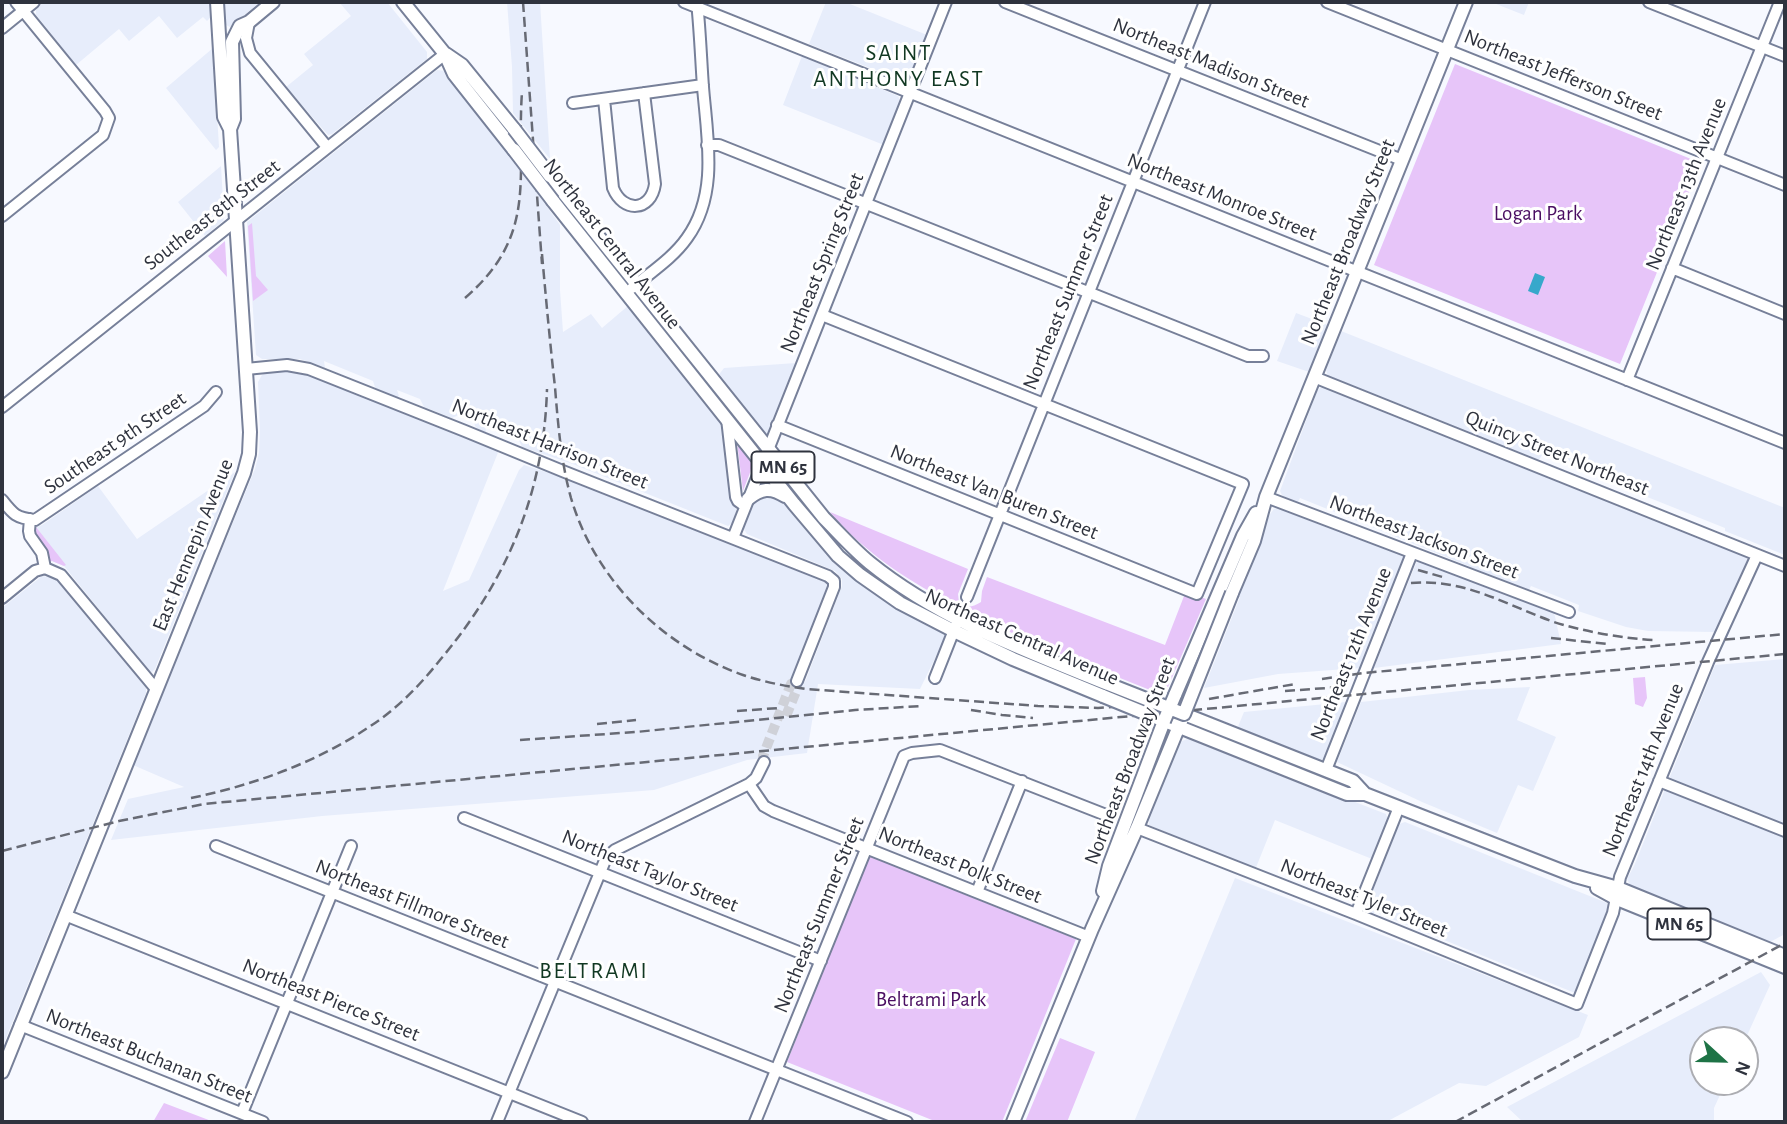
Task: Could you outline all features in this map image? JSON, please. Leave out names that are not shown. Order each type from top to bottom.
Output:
[{"type":"main road","name":"East Hennepin Avenue","points":[[2,1072],[244,473],[250,442],[246,369],[230,129],[224,117],[217,2]]},
{"type":"main road","points":[[230,129],[234,119],[232,42],[240,26],[273,2]]},
{"type":"main road","name":"Northeast Central Avenue","points":[[403,2],[445,54],[454,74],[625,294],[824,540],[860,575],[900,603],[956,625]]},
{"type":"main road","name":"Northeast Broadway Street","points":[[1091,933],[1109,866],[1147,764],[1167,715],[1226,591],[1254,541],[1266,497],[1465,2]]},
{"type":"main road","name":"Northeast Central Avenue","points":[[445,54],[462,65],[824,518],[856,550],[956,625],[1013,659],[1105,690],[1181,720],[1308,762],[1353,781],[1365,794]]},
{"type":"main road","points":[[747,503],[756,493],[771,489],[794,504]]},
{"type":"main road","name":"Northeast Broadway Street","points":[[1013,1122],[1162,768],[1226,591]]},
{"type":"main road","name":"Northeast Central Avenue","points":[[1181,720],[1347,794],[1365,794],[1785,956]]},
{"type":"main road","name":"Northeast Central Avenue","points":[[1618,893],[1785,967]]},
{"type":"street","points":[[2,28],[19,6],[34,2]]},
{"type":"street","name":"Northeast Monroe Street","points":[[684,2],[697,4],[1785,443]]},
{"type":"street","name":"Northeast Spring Street","points":[[733,538],[946,2]]},
{"type":"street","name":"Northeast Madison Street","points":[[1005,2],[1402,160]]},
{"type":"street","name":"Northeast Summer Street","points":[[967,597],[1205,2]]},
{"type":"street","name":"Northeast Jefferson Street","points":[[1327,2],[1785,185]]},
{"type":"street","points":[[1649,2],[1785,56]]},
{"type":"street","name":"Northeast 13th Avenue","points":[[1627,380],[1780,2]]},
{"type":"street","points":[[625,294],[678,249],[694,228],[706,192],[707,145],[697,4]]},
{"type":"street","points":[[2,216],[103,135],[109,118],[19,6]]},
{"type":"street","points":[[249,22],[246,37],[250,53],[327,148]]},
{"type":"street","name":"Southeast 8th Street","points":[[2,407],[445,54]]},
{"type":"street","points":[[573,103],[703,85]]},
{"type":"street","points":[[604,99],[613,188],[623,202],[639,206],[648,201],[655,184],[645,93]]},
{"type":"street","points":[[707,145],[719,145],[1248,356],[1263,356]]},
{"type":"street","points":[[1672,268],[1785,314]]},
{"type":"street","points":[[822,315],[1044,404]]},
{"type":"street","name":"Northeast Harrison Street","points":[[246,369],[287,365],[309,369],[828,576],[834,581],[834,587],[797,681]]},
{"type":"street","name":"Quincy Street Northeast","points":[[1314,377],[1785,566]]},
{"type":"street","name":"Southeast 9th Street","points":[[30,519],[35,520],[196,412],[216,392]]},
{"type":"street","name":"Northeast Van Buren Street","points":[[777,425],[1197,594],[1243,485],[1044,404]]},
{"type":"street","points":[[727,419],[736,497],[738,501],[747,503]]},
{"type":"street","name":"Northeast Jackson Street","points":[[1266,497],[1569,612]]},
{"type":"street","points":[[2,500],[13,513],[22,519],[30,519],[30,536],[42,553],[45,568]]},
{"type":"street","name":"Northeast 12th Avenue","points":[[1326,770],[1412,553]]},
{"type":"street","name":"Northeast 14th Avenue","points":[[1577,1004],[1614,913],[1620,877],[1708,662],[1757,555]]},
{"type":"street","points":[[2,598],[35,571],[45,568],[61,575],[156,689]]},
{"type":"street","points":[[935,678],[956,625]]},
{"type":"street","name":"Northeast Summer Street","points":[[755,1122],[904,756],[940,750],[1022,781]]},
{"type":"street","points":[[497,1122],[606,858],[615,850],[749,784],[756,778],[764,762]]},
{"type":"street","points":[[977,892],[1022,781],[1106,815]]},
{"type":"street","points":[[1659,781],[1785,831]]},
{"type":"street","name":"Northeast Polk Street","points":[[749,784],[764,806],[773,811],[977,892],[1091,933]]},
{"type":"street","points":[[1356,915],[1399,807]]},
{"type":"street","name":"Northeast Taylor Street","points":[[464,818],[821,961]]},
{"type":"street","name":"Northeast Tyler Street","points":[[1137,828],[1577,1004]]},
{"type":"street","name":"Northeast Fillmore Street","points":[[216,846],[907,1122]]},
{"type":"street","points":[[242,1114],[351,846]]},
{"type":"street","name":"Northeast Pierce Street","points":[[65,915],[582,1122]]},
{"type":"street","name":"Northeast Buchanan Street","points":[[20,1025],[263,1122]]},
{"type":"shaded area","points":[[43,2],[209,2],[211,17],[207,21],[203,17],[177,38],[159,16],[129,41],[119,29],[76,65],[36,15],[36,10]]},
{"type":"shaded area","points":[[223,2],[260,2],[230,27],[224,24]]},
{"type":"shaded area","points":[[339,2],[387,2],[427,52],[427,59],[328,135],[286,87],[313,65],[304,54],[351,16]]},
{"type":"shaded area","points":[[507,2],[540,2],[550,159],[513,113]]},
{"type":"shaded area","points":[[826,2],[845,2],[927,35],[910,78],[903,81],[809,44]]},
{"type":"shaded area","points":[[1491,2],[1529,2],[1524,15]]},
{"type":"shaded area","points":[[213,48],[219,147],[216,150],[166,88]]},
{"type":"shaded area","points":[[802,56],[898,96],[901,102],[884,145],[783,105]]},
{"type":"shaded area","points":[[437,70],[445,71],[515,161],[560,225],[563,332],[591,314],[602,328],[629,305],[723,418],[731,501],[737,510],[728,526],[570,463],[522,447],[518,438],[485,425],[486,432],[479,430],[474,422],[459,415],[452,418],[424,407],[420,399],[397,390],[397,398],[376,390],[373,381],[324,361],[325,368],[300,359],[262,359],[256,355],[247,222]]},
{"type":"shaded area","points":[[221,166],[224,217],[223,221],[205,236],[178,202]]},
{"type":"shaded area","points":[[1296,313],[1328,325],[1309,372],[1277,361]]},
{"type":"shaded area","points":[[1341,331],[1785,508],[1785,555],[1725,531],[1725,528],[1542,455],[1539,460],[1328,376],[1326,370]]},
{"type":"shaded area","points":[[796,363],[774,418],[773,427],[766,434],[761,432],[717,377],[724,368]]},
{"type":"shaded area","points":[[293,369],[499,450],[443,591],[469,580],[519,470],[524,465],[571,480],[827,582],[828,586],[793,680],[805,682],[842,586],[842,579],[835,571],[747,534],[743,528],[756,498],[761,494],[781,496],[827,550],[943,631],[945,638],[920,689],[818,684],[807,753],[747,760],[654,790],[322,816],[111,840],[128,799],[184,787],[133,765],[255,469],[260,431],[258,382],[268,370]]},
{"type":"shaded area","points":[[1325,386],[1747,557],[1715,632],[1648,631],[1626,627],[1578,611],[1579,605],[1531,586],[1528,592],[1470,571],[1471,567],[1300,498],[1297,504],[1292,503],[1280,491],[1317,391]]},
{"type":"shaded area","points":[[235,472],[152,672],[64,566],[48,562],[34,528],[98,486],[137,539]]},
{"type":"shaded area","points":[[1282,507],[1403,556],[1360,668],[1278,674],[1204,688],[1240,597],[1237,595],[1270,514],[1274,509]]},
{"type":"shaded area","points":[[1417,561],[1554,612],[1561,644],[1374,668]]},
{"type":"shaded area","points":[[42,576],[57,578],[143,684],[146,693],[2,1048],[2,608]]},
{"type":"shaded area","points":[[1785,659],[1785,934],[1770,942],[1630,885],[1627,879],[1715,665]]},
{"type":"shaded area","points":[[1530,687],[1517,720],[1556,737],[1533,791],[1518,785],[1497,833],[1337,762],[1361,702],[1469,690]]},
{"type":"shaded area","points":[[1346,702],[1324,759],[1317,761],[1237,729],[1244,712]]},
{"type":"shaded area","points":[[1190,738],[1386,814],[1388,820],[1372,859],[1275,820],[1255,870],[1149,825],[1148,818],[1177,747]]},
{"type":"shaded area","points":[[1405,822],[1607,903],[1609,908],[1575,993],[1375,912],[1367,912],[1366,908],[1399,824]]},
{"type":"shaded area","points":[[1235,878],[1588,1015],[1579,1037],[1486,1086],[1459,1083],[1386,1122],[1134,1122]]},
{"type":"shaded area","points":[[1761,972],[1770,985],[1751,1026],[1689,1026],[1689,1096],[1720,1096],[1714,1108],[1714,1122],[1523,1122],[1507,1107]]},
{"type":"green space","name":"Logan Park","points":[[1455,64],[1701,163],[1620,364],[1374,265]]},
{"type":"green space","points":[[252,223],[256,276],[268,290],[253,301],[248,226]]},
{"type":"green space","points":[[225,241],[227,277],[208,256]]},
{"type":"green space","points":[[737,442],[748,456],[751,465],[743,491]]},
{"type":"green space","points":[[830,512],[968,569],[958,594],[959,603],[968,607],[981,602],[987,577],[1165,645],[1186,591],[1206,599],[1168,687],[1150,690],[981,619],[941,598],[873,554]]},
{"type":"green space","points":[[36,527],[66,565],[48,562],[33,535]]},
{"type":"green space","points":[[1645,677],[1647,698],[1643,707],[1635,704],[1633,678]]},
{"type":"green space","name":"Beltrami Park","points":[[869,856],[1076,939],[1002,1122],[937,1122],[787,1062]]},
{"type":"green space","points":[[1060,1038],[1095,1052],[1067,1122],[1025,1122]]},
{"type":"green space","points":[[164,1103],[214,1122],[153,1122]]},
{"type":"water","points":[[1535,273],[1545,277],[1538,295],[1528,291]]},
{"type":"tunnel","points":[[786,716],[797,689],[797,681]]},
{"type":"tunnel","points":[[764,762],[763,756],[791,684],[797,681]]},
{"type":"railway","points":[[523,2],[542,264]]},
{"type":"railway","points":[[465,298],[488,274],[504,251],[514,227],[521,178],[522,92]]},
{"type":"railway","points":[[542,254],[560,443],[571,498],[582,528],[615,583],[636,607],[686,647],[743,675],[806,689],[1038,706],[1098,708],[1173,702]]},
{"type":"railway","points":[[191,798],[262,779],[330,750],[382,718],[425,678],[485,599],[517,534],[538,464],[547,389]]},
{"type":"railway","points":[[1418,570],[1446,578]]},
{"type":"railway","points":[[1411,583],[1467,589],[1554,622],[1617,636],[1654,640]]},
{"type":"railway","points":[[1322,679],[1785,634]]},
{"type":"railway","points":[[1551,638],[1607,644]]},
{"type":"railway","points":[[2,851],[119,821],[204,804],[1785,654]]},
{"type":"railway","points":[[1209,699],[1295,684]]},
{"type":"railway","points":[[1285,691],[1341,687]]},
{"type":"railway","points":[[520,740],[922,706]]},
{"type":"railway","points":[[737,711],[779,708]]},
{"type":"railway","points":[[971,710],[1033,718]]},
{"type":"railway","points":[[597,724],[636,720]]},
{"type":"railway","points":[[1455,1122],[1785,943]]},
{"type":"district","name":"SAINT ANTHONY EAST","points":[[899,66]]},
{"type":"district","name":"BELTRAMI","points":[[594,971]]}]
